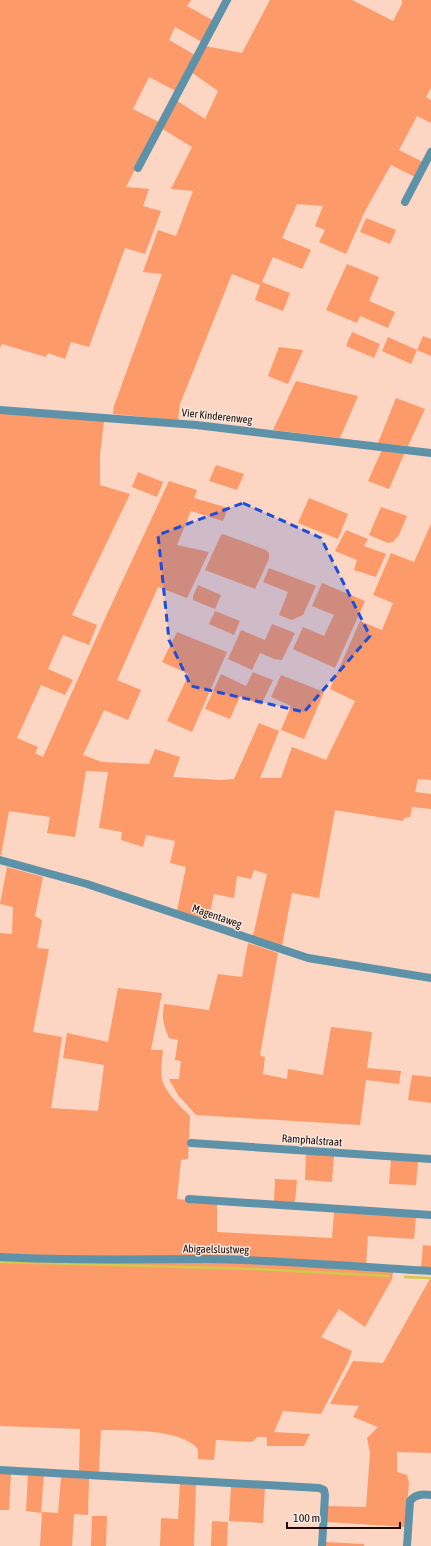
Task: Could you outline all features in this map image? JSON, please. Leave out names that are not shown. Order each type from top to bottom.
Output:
[{"type":"street","points":[[138,168],[227,0]]},
{"type":"street","points":[[405,202],[431,152]]},
{"type":"street","name":"Vier Kinderenweg","points":[[0,410],[196,425],[431,453]]},
{"type":"street","name":"Magentaweg","points":[[0,860],[87,884],[308,958],[431,978]]},
{"type":"street","name":"Ramphalstraat","points":[[191,1143],[431,1159]]},
{"type":"street","points":[[189,1198],[431,1215]]},
{"type":"street","name":"Abigaelslustweg","points":[[0,1257],[303,1263],[431,1271]]},
{"type":"street","points":[[0,1470],[319,1488],[324,1490],[325,1495],[322,1546]]},
{"type":"street","points":[[407,1546],[410,1501],[414,1496],[420,1494],[431,1495]]},
{"type":"highlighted area","points":[[243,503],[321,538],[370,636],[304,712],[191,686],[169,640],[158,535]]},
{"type":"shaded area","points":[[0,0],[191,0],[187,6],[214,21],[202,42],[175,27],[169,40],[195,55],[176,91],[149,77],[133,109],[159,122],[126,187],[149,189],[143,206],[161,211],[145,254],[125,248],[89,347],[71,342],[65,359],[48,353],[46,357],[2,344],[0,348]]},
{"type":"shaded area","points":[[270,0],[352,0],[393,21],[402,4],[402,0],[431,0],[431,88],[426,97],[431,100],[431,123],[417,116],[399,150],[423,162],[415,177],[391,165],[365,211],[346,254],[319,242],[325,230],[315,226],[323,206],[297,204],[282,238],[311,250],[302,269],[273,257],[262,282],[290,293],[283,311],[255,300],[260,285],[232,274],[180,404],[178,420],[113,414],[114,406],[162,274],[143,272],[158,230],[176,236],[193,191],[171,189],[192,147],[161,128],[176,100],[205,119],[218,91],[191,72],[205,46],[242,53]]},
{"type":"shaded area","points":[[366,218],[396,230],[390,244],[360,232]]},
{"type":"shaded area","points":[[347,264],[379,277],[369,301],[395,312],[388,328],[360,316],[357,323],[326,310]]},
{"type":"shaded area","points":[[352,332],[380,344],[374,358],[346,346]]},
{"type":"shaded area","points":[[423,336],[431,339],[431,356],[417,350]]},
{"type":"shaded area","points":[[388,337],[417,350],[411,364],[382,351]]},
{"type":"shaded area","points":[[279,347],[303,350],[288,384],[268,376]]},
{"type":"shaded area","points":[[296,381],[358,396],[340,438],[273,430]]},
{"type":"shaded area","points":[[396,398],[425,409],[408,446],[378,443]]},
{"type":"shaded area","points":[[0,413],[104,421],[100,455],[100,485],[130,494],[72,615],[97,625],[89,645],[63,635],[48,669],[73,680],[65,695],[41,685],[17,738],[38,747],[35,753],[43,757],[169,481],[197,490],[194,498],[228,508],[223,521],[191,511],[177,545],[209,552],[187,598],[158,587],[117,680],[141,690],[128,720],[104,710],[83,755],[102,762],[149,764],[155,749],[180,757],[173,777],[220,780],[234,779],[259,723],[279,731],[260,778],[281,778],[292,747],[326,760],[355,701],[330,689],[360,621],[382,630],[393,603],[373,595],[391,553],[414,562],[431,524],[431,780],[418,779],[415,792],[431,794],[431,809],[412,807],[410,817],[404,818],[403,821],[335,810],[319,898],[292,893],[282,946],[253,936],[267,874],[254,870],[251,879],[237,876],[234,898],[214,894],[208,921],[177,911],[186,867],[170,863],[175,841],[146,835],[143,847],[121,840],[122,832],[99,828],[108,772],[86,771],[75,837],[47,833],[50,817],[9,811],[0,855]]},
{"type":"shaded area","points":[[383,450],[405,452],[389,489],[368,481]]},
{"type":"shaded area","points":[[216,465],[244,474],[237,490],[209,481]]},
{"type":"shaded area","points":[[138,472],[163,482],[157,497],[132,487]]},
{"type":"shaded area","points":[[309,498],[348,514],[338,539],[298,523]]},
{"type":"shaded area","points":[[381,507],[407,516],[399,535],[393,542],[388,543],[369,535]]},
{"type":"shaded area","points":[[346,530],[368,539],[364,546],[386,554],[376,577],[354,570],[357,560],[335,551]]},
{"type":"shaded area","points":[[223,534],[266,550],[269,553],[269,559],[255,589],[205,570],[221,535]]},
{"type":"shaded area","points":[[269,568],[316,586],[303,615],[292,620],[279,615],[288,592],[263,582]]},
{"type":"shaded area","points":[[322,583],[365,601],[335,668],[293,649],[303,627],[324,636],[334,615],[312,606]]},
{"type":"shaded area","points":[[198,585],[221,595],[215,609],[193,600],[193,596]]},
{"type":"shaded area","points":[[215,611],[240,621],[234,635],[209,624]]},
{"type":"shaded area","points":[[272,624],[295,633],[282,660],[274,659],[260,653],[252,670],[228,659],[241,630],[265,640]]},
{"type":"shaded area","points":[[177,632],[227,652],[192,732],[167,721],[189,674],[162,662]]},
{"type":"shaded area","points":[[253,672],[273,680],[261,705],[240,696],[230,719],[205,709],[221,674],[246,686]]},
{"type":"shaded area","points":[[281,675],[324,692],[304,739],[281,730],[291,706],[271,697]]},
{"type":"shaded area","points":[[7,867],[43,877],[35,916],[42,920],[37,948],[49,949],[33,1032],[62,1037],[51,1108],[98,1111],[104,1065],[63,1058],[67,1033],[108,1042],[118,988],[162,993],[151,1050],[163,1050],[161,1072],[162,1081],[172,1097],[190,1116],[188,1159],[181,1160],[177,1199],[217,1203],[217,1232],[332,1238],[334,1212],[416,1216],[414,1239],[368,1236],[366,1265],[0,1255],[0,933],[12,934],[13,907],[0,904]]},
{"type":"shaded area","points":[[248,943],[278,953],[260,1055],[265,1057],[263,1074],[287,1079],[288,1069],[323,1075],[331,1027],[372,1032],[367,1068],[401,1071],[399,1084],[366,1080],[360,1125],[196,1115],[178,1095],[169,1079],[179,1079],[181,1061],[175,1060],[178,1040],[169,1038],[167,1033],[164,1025],[164,1004],[209,1010],[218,974],[242,977]]},
{"type":"shaded area","points":[[412,1075],[431,1077],[431,1103],[408,1100]]},
{"type":"shaded area","points":[[306,1154],[334,1156],[332,1182],[305,1180]]},
{"type":"shaded area","points":[[391,1159],[418,1161],[416,1185],[389,1184]]},
{"type":"shaded area","points":[[275,1179],[297,1180],[295,1203],[274,1202]]},
{"type":"shaded area","points":[[423,1245],[431,1246],[431,1269],[421,1268]]},
{"type":"shaded area","points":[[0,1259],[208,1262],[393,1272],[392,1279],[365,1327],[339,1309],[321,1337],[352,1351],[348,1362],[321,1414],[283,1411],[274,1432],[310,1434],[304,1446],[267,1446],[267,1437],[257,1437],[252,1442],[216,1440],[214,1460],[198,1459],[198,1449],[190,1442],[179,1437],[152,1432],[101,1430],[99,1472],[79,1471],[80,1429],[0,1426]]},
{"type":"shaded area","points":[[431,1277],[431,1453],[397,1452],[397,1472],[407,1475],[409,1483],[405,1527],[327,1522],[328,1506],[366,1507],[370,1453],[367,1438],[378,1427],[353,1417],[359,1406],[330,1404],[353,1361],[383,1363]]},
{"type":"shaded area","points":[[0,1472],[11,1473],[9,1510],[0,1510]]},
{"type":"shaded area","points":[[28,1474],[44,1474],[41,1513],[26,1511]]},
{"type":"shaded area","points":[[61,1477],[89,1479],[88,1515],[74,1514],[72,1546],[40,1546],[42,1512],[58,1513]]},
{"type":"shaded area","points":[[180,1482],[196,1483],[194,1546],[160,1546],[161,1518],[178,1519]]},
{"type":"shaded area","points":[[231,1486],[265,1488],[263,1523],[229,1521]]},
{"type":"shaded area","points":[[92,1516],[107,1516],[106,1546],[91,1546]]},
{"type":"shaded area","points":[[212,1521],[228,1522],[227,1546],[211,1546]]},
{"type":"shaded area","points":[[325,1542],[364,1544],[364,1546],[325,1546]]},
{"type":"waterway","points":[[0,1262],[255,1269],[389,1276]]},
{"type":"waterway","points":[[405,1277],[431,1278]]}]
